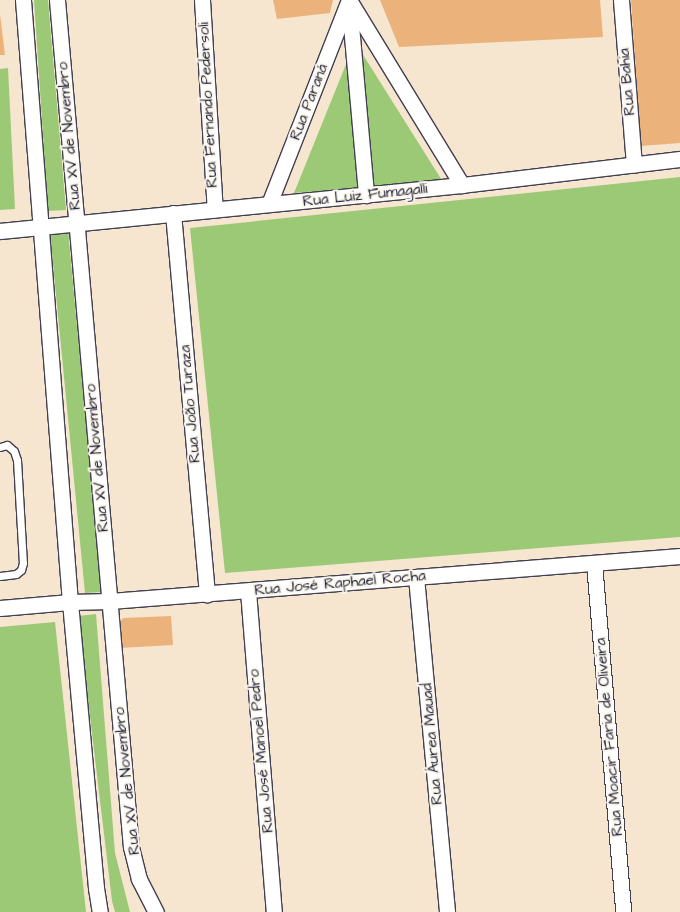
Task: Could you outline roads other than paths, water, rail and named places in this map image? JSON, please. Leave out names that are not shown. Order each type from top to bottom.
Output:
[{"type":"street","points":[[23,0],[44,227],[70,602],[96,888],[100,912]]},
{"type":"street","name":"Rua XV de Novembro","points":[[57,0],[131,847],[139,879],[156,912]]},
{"type":"street","name":"Rua Fernando Pedersoli","points":[[202,0],[214,210]]},
{"type":"street","points":[[349,0],[462,185]]},
{"type":"street","points":[[349,0],[366,195]]},
{"type":"street","name":"Rua Paraná","points":[[269,204],[349,0]]},
{"type":"street","name":"Rua Bahia","points":[[621,0],[634,164]]},
{"type":"street","name":"Rua Luiz Fumagalli","points":[[0,231],[462,185],[680,159]]},
{"type":"street","name":"Rua João Turaza","points":[[173,213],[207,594]]},
{"type":"street","name":"Rua José Raphael Rocha","points":[[0,608],[70,602],[110,601],[207,594],[680,556]]},
{"type":"street","name":"Rua Moacir Faria de Oliveira","points":[[594,563],[623,912]]},
{"type":"street","name":"Rua Áurea Mauad","points":[[416,577],[447,912]]},
{"type":"street","name":"Rua José Manoel Pedro","points":[[248,590],[274,912]]},
{"type":"lane","points":[[0,447],[7,445],[14,451],[17,460],[23,563],[21,570],[16,574],[0,576]]}]
